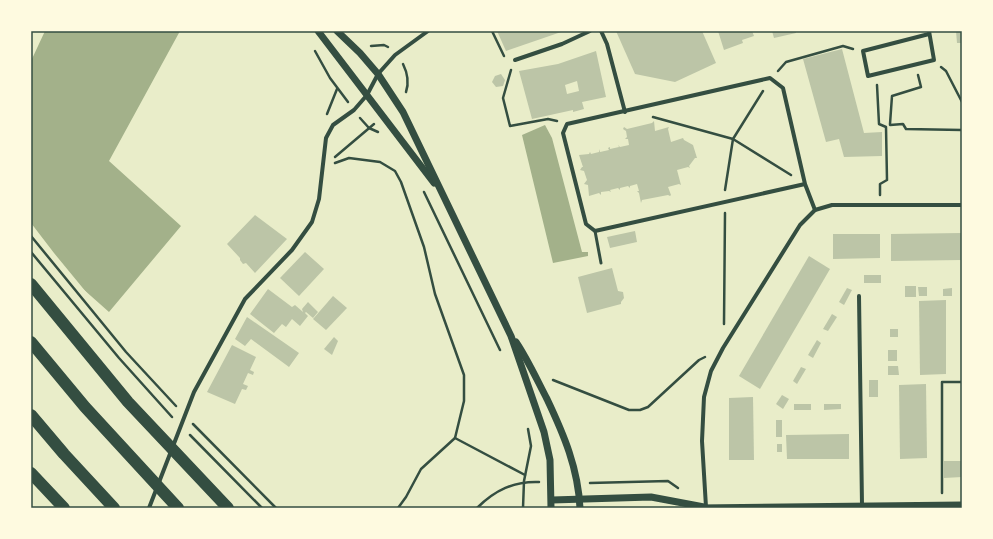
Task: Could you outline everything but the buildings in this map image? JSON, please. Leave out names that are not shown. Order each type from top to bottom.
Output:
[{"type":"highway","points":[[31,284],[128,402],[228,508]]},
{"type":"highway","points":[[31,342],[85,407],[178,508]]},
{"type":"highway","points":[[31,415],[64,454],[114,508]]},
{"type":"highway","points":[[31,473],[64,508]]},
{"type":"street","points":[[318,31],[443,196]]},
{"type":"street","points":[[337,31],[360,53],[378,74],[403,112],[427,158],[443,196],[511,336],[544,432],[550,460],[551,504],[580,499],[652,497],[702,508],[962,505]]},
{"type":"street","points":[[149,508],[194,392],[246,299],[292,250],[312,222],[319,199],[326,138],[333,125],[354,110],[367,95],[378,74],[395,54],[428,31]]},
{"type":"street","points":[[515,60],[562,44],[590,31]]},
{"type":"street","points":[[601,31],[607,44],[624,112]]},
{"type":"street","points":[[929,33],[934,60],[868,76],[863,51],[929,33]]},
{"type":"street","points":[[805,184],[595,231],[586,224],[563,133],[567,124],[770,78],[783,88],[805,184],[815,210]]},
{"type":"street","points":[[702,508],[702,441],[704,397],[711,371],[723,348],[800,225],[815,210],[832,205],[962,205]]},
{"type":"street","points":[[859,296],[862,505]]},
{"type":"street","points":[[511,336],[528,360],[567,445],[575,468],[580,508]]},
{"type":"lane","points":[[595,231],[601,263]]},
{"type":"path","points":[[492,31],[500,50]]},
{"type":"path","points":[[311,44],[330,78],[354,110]]},
{"type":"path","points":[[723,348],[725,201],[733,139],[770,78],[786,62],[843,46],[863,51]]},
{"type":"path","points":[[934,60],[946,71],[962,102]]},
{"type":"path","points":[[890,124],[892,96],[921,88],[916,65]]},
{"type":"path","points":[[510,72],[503,98],[510,126],[548,119]]},
{"type":"path","points":[[876,74],[879,124],[886,127]]},
{"type":"path","points":[[649,118],[656,117],[733,139],[805,184]]},
{"type":"path","points":[[886,127],[890,124],[903,124],[906,129],[962,130]]},
{"type":"path","points":[[880,206],[880,184],[887,180],[886,127]]},
{"type":"path","points":[[324,164],[370,128],[382,134]]},
{"type":"path","points":[[324,164],[349,158],[380,162],[395,171],[401,182],[424,247],[435,294],[464,375],[464,402],[456,438],[421,468],[406,498],[398,508]]},
{"type":"path","points":[[423,190],[503,355]]},
{"type":"path","points":[[31,236],[126,352],[177,408]]},
{"type":"path","points":[[31,252],[119,358],[175,420]]},
{"type":"path","points":[[552,380],[629,410],[640,410],[648,408],[698,360],[720,355]]},
{"type":"path","points":[[942,505],[942,382],[962,382]]},
{"type":"path","points":[[188,419],[276,508]]},
{"type":"path","points":[[523,508],[524,481],[531,446],[527,424]]},
{"type":"path","points":[[186,431],[262,508]]},
{"type":"path","points":[[456,438],[525,475]]},
{"type":"path","points":[[477,508],[505,486],[524,481]]},
{"type":"shaded area","points":[[45,31],[180,31],[109,161],[181,226],[109,312],[38,249],[31,256],[31,61]]},
{"type":"shaded area","points":[[545,125],[552,138],[582,252],[588,252],[588,256],[553,263],[522,135]]},
{"type":"pier","points":[[31,223],[91,298],[38,252],[31,258]]}]
